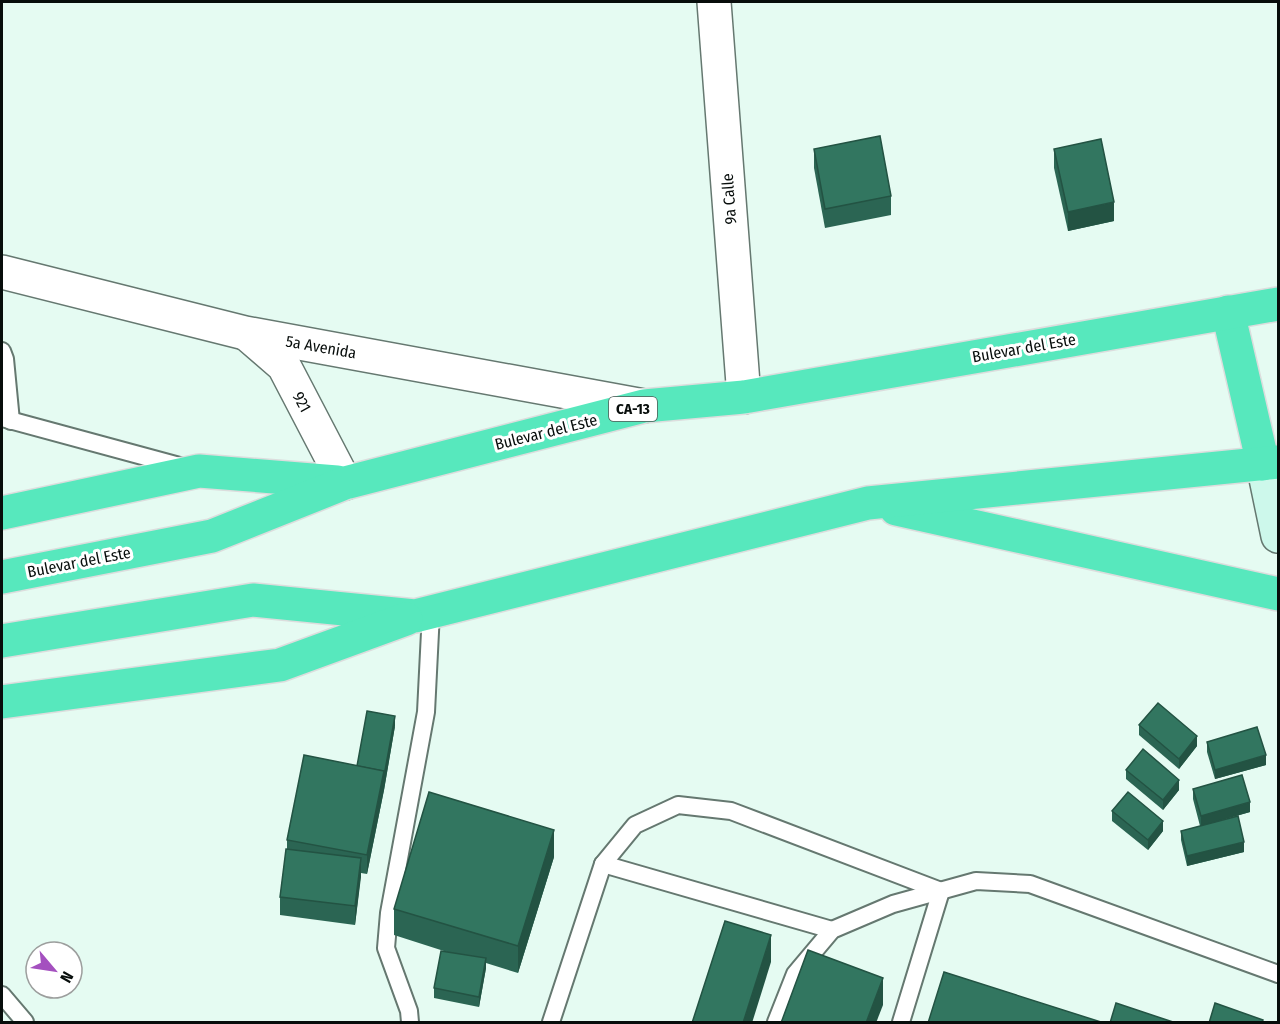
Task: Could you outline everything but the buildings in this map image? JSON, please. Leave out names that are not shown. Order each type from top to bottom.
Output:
[{"type":"highway","name":"Bulevar del Este","points":[[2,577],[212,536],[345,483],[644,406],[744,397],[1278,303]]},
{"type":"highway","points":[[2,702],[280,665],[423,614],[868,503],[1270,463],[1228,312]]},
{"type":"highway","points":[[2,513],[199,471],[345,483]]},
{"type":"highway","points":[[868,503],[1278,594]]},
{"type":"highway","points":[[2,641],[253,600],[423,614]]},
{"type":"main road","points":[[1270,463],[1278,536]]},
{"type":"street","name":"9a Calle","points":[[714,2],[744,397]]},
{"type":"street","name":"5a Avenida","points":[[2,272],[246,333],[644,406]]},
{"type":"street","name":"921","points":[[246,333],[284,366],[345,483]]},
{"type":"lane","points":[[2,351],[5,359],[6,420],[199,471]]},
{"type":"lane","points":[[410,1023],[409,1011],[386,948],[389,913],[426,712],[423,614]]},
{"type":"lane","points":[[551,1023],[603,864],[634,825],[678,805],[731,811],[941,891]]},
{"type":"lane","points":[[603,864],[832,930]]},
{"type":"lane","points":[[776,1023],[795,974],[832,930],[893,904],[976,881],[1030,884],[1278,974]]},
{"type":"lane","points":[[901,1023],[941,891]]},
{"type":"lane","points":[[2,994],[25,1023]]}]
